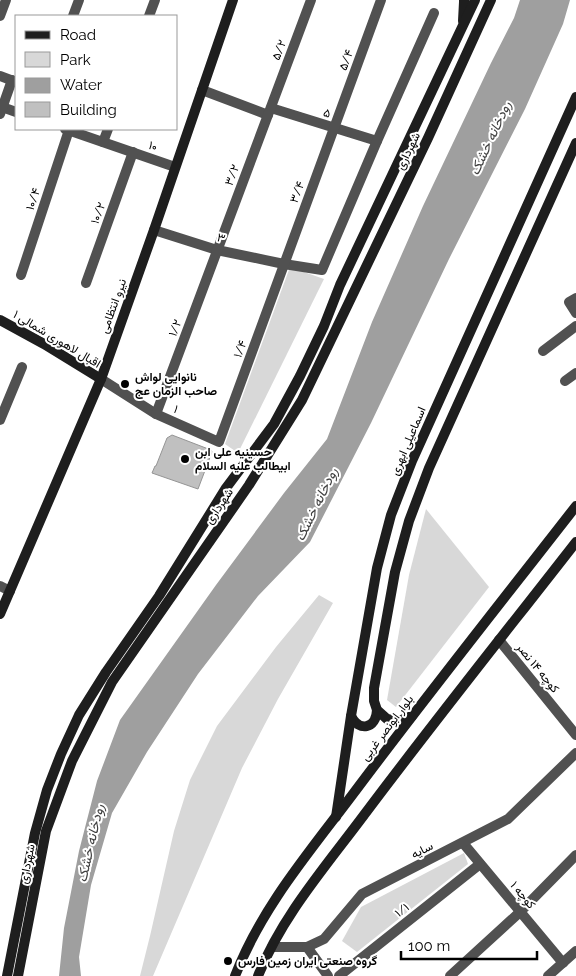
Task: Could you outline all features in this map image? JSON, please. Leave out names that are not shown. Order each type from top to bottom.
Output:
[{"type":"street","points":[[0,16],[6,0]]},
{"type":"street","points":[[73,15],[79,0]]},
{"type":"street","points":[[149,15],[155,0]]},
{"type":"street","name":"نیرو انتظامی","points":[[0,614],[5,589],[101,379],[233,0]]},
{"type":"street","name":"۵/۲","points":[[270,111],[311,0]]},
{"type":"street","name":"۵/۴","points":[[334,129],[381,0]]},
{"type":"street","points":[[462,29],[464,0]]},
{"type":"street","name":"شهرداری","points":[[6,976],[35,833],[47,790],[60,754],[106,672],[159,596],[226,488],[274,424],[320,335],[340,285],[476,0]]},
{"type":"street","name":"شهرداری","points":[[18,976],[46,831],[72,761],[112,682],[249,485],[302,400],[428,138],[491,0]]},
{"type":"street","points":[[376,141],[434,13]]},
{"type":"street","points":[[0,76],[14,81],[1,111],[15,112]]},
{"type":"street","name":"۵","points":[[202,90],[376,141]]},
{"type":"street","name":"اسماعیلی ابهری","points":[[336,817],[351,716],[378,568],[391,515],[416,452],[576,97]]},
{"type":"street","name":"۳/۲","points":[[218,250],[270,111]]},
{"type":"street","name":"۳/۴","points":[[284,264],[334,129]]},
{"type":"street","name":"۱۰/۴","points":[[21,275],[67,130]]},
{"type":"street","name":"۱۰","points":[[70,130],[175,167]]},
{"type":"street","points":[[103,142],[108,130]]},
{"type":"street","name":"۳","points":[[154,230],[218,250],[322,270],[376,141]]},
{"type":"street","points":[[351,716],[354,722],[360,726],[373,723],[376,717],[374,688],[395,572],[409,521],[429,468],[576,143]]},
{"type":"street","name":"۱۰/۲","points":[[86,283],[133,152]]},
{"type":"street","name":"۱/۲","points":[[156,414],[218,250]]},
{"type":"street","name":"۱/۴","points":[[219,442],[284,264]]},
{"type":"street","points":[[572,300],[576,313]]},
{"type":"street","name":"اقبال لاهوری شمالی ۱","points":[[0,320],[101,379]]},
{"type":"street","points":[[543,351],[576,326]]},
{"type":"street","points":[[0,420],[22,367]]},
{"type":"street","points":[[565,381],[576,373]]},
{"type":"street","name":"۱","points":[[101,379],[156,414],[219,442]]},
{"type":"street","name":"بلوار ابونصر غربی","points":[[235,976],[266,912],[296,869],[412,716],[576,506]]},
{"type":"street","points":[[567,518],[576,525]]},
{"type":"street","points":[[258,976],[285,922],[313,882],[576,542]]},
{"type":"street","name":"کوچه ۱۴ نصر","points":[[499,640],[576,736]]},
{"type":"street","points":[[377,710],[387,719],[399,720],[412,716]]},
{"type":"street","name":"سایه","points":[[307,947],[324,939],[362,894],[508,819],[576,753]]},
{"type":"street","name":"کوچه ۱","points":[[463,843],[563,963]]},
{"type":"street","points":[[450,976],[520,912],[576,855]]},
{"type":"street","name":"۱/۱","points":[[339,976],[480,864]]},
{"type":"street","points":[[272,947],[307,947],[328,976]]},
{"type":"street","points":[[548,976],[576,951]]},
{"type":"green space","points":[[290,267],[324,279],[238,453],[225,444]]},
{"type":"green space","points":[[426,509],[489,587],[396,707],[387,700],[409,575]]},
{"type":"green space","points":[[319,595],[333,603],[278,699],[242,768],[153,976],[140,976],[174,831],[190,780],[217,726],[276,647]]},
{"type":"green space","points":[[464,853],[468,864],[357,952],[342,941],[361,907]]},
{"type":"water","name":"رودخانه خشک","points":[[520,0],[570,0],[563,24],[525,109],[449,259],[371,423],[310,542],[258,596],[198,674],[147,752],[112,813],[91,885],[79,957],[81,976],[59,976],[64,928],[79,851],[97,781],[120,720],[216,585],[284,493],[327,439],[372,322],[423,206],[514,18]]},
{"type":"building","name":"حسینیه علی ابن ابیطالب علیه السلام","points":[[172,435],[212,452],[198,489],[152,473],[167,438]]},
{"type":"place","name":"نانوایی لواش صاحب الزمان عج","points":[[125,384]]},
{"type":"place","name":"حسینیه علی ابن ابیطالب علیه السلام","points":[[185,459]]},
{"type":"place","name":"گروه صنعتی ایران زمین فارس","points":[[228,961]]}]
